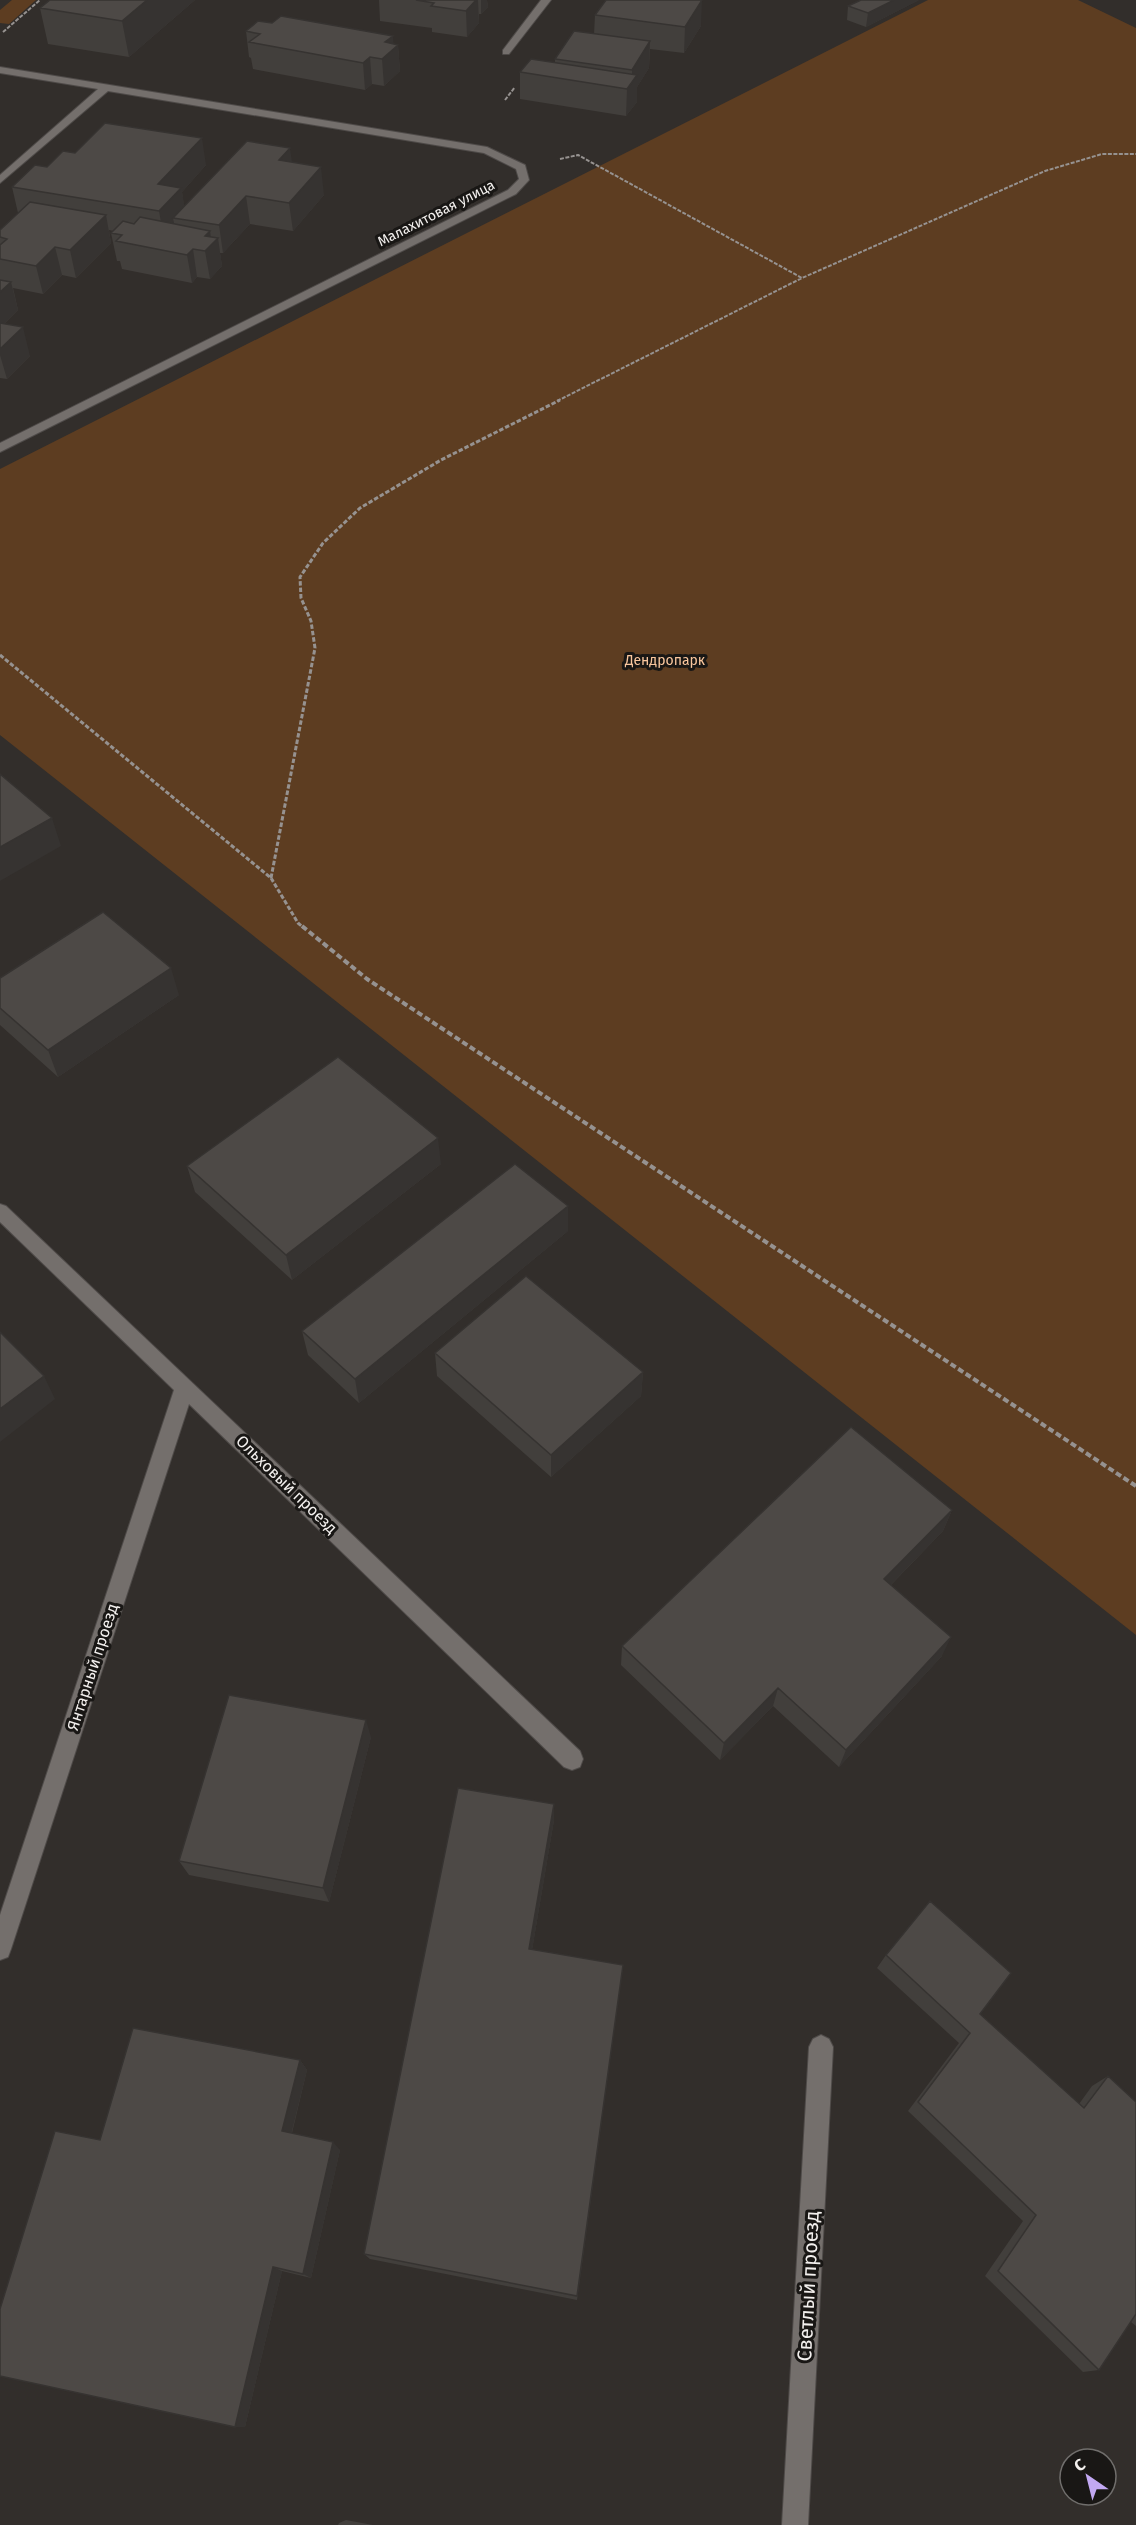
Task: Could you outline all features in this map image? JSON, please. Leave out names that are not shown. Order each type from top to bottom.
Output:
[{"type":"street","points":[[506,52],[546,0]]},
{"type":"street","name":"Малахитовая улица","points":[[0,70],[487,150],[521,167],[524,180],[512,192],[0,448]]},
{"type":"street","points":[[0,180],[105,88]]},
{"type":"street","name":"Ольховый проезд","points":[[0,1211],[572,1759]]},
{"type":"street","name":"Янтарный проезд","points":[[0,1949],[185,1386]]},
{"type":"street","name":"Светлый проезд","points":[[795,2525],[821,2047]]},
{"type":"path","points":[[0,35],[40,0]]},
{"type":"path","points":[[271,878],[315,648],[311,621],[301,598],[300,577],[323,543],[360,508],[441,460],[802,278],[1045,171],[1102,154],[1136,154]]},
{"type":"path","points":[[599,166],[802,278]]},
{"type":"path","points":[[0,655],[271,878],[298,923],[367,979],[1136,1486]]},
{"type":"green space","points":[[12,0],[36,0],[9,24],[0,23],[0,10]]},
{"type":"green space","name":"Дендропарк","points":[[928,0],[1078,0],[1136,28],[1136,1635],[0,735],[0,469]]},
{"type":"building","points":[[50,0],[147,0],[122,21],[40,8]]},
{"type":"building","points":[[416,0],[476,0],[466,11],[431,6],[434,3]]},
{"type":"building","points":[[606,0],[702,0],[685,27],[595,15]]},
{"type":"building","points":[[861,0],[894,0],[868,13],[848,6]]},
{"type":"building","points":[[281,16],[393,36],[385,42],[398,45],[382,59],[370,57],[363,63],[249,42],[260,34],[246,31],[258,21],[272,23]]},
{"type":"building","points":[[574,31],[650,41],[632,70],[555,59]]},
{"type":"building","points":[[531,59],[637,75],[627,89],[520,72]]},
{"type":"building","points":[[105,123],[202,138],[158,184],[181,188],[159,211],[12,187],[35,165],[47,167],[63,151],[75,153]]},
{"type":"building","points":[[247,141],[290,148],[279,160],[321,167],[289,203],[246,196],[219,225],[173,218]]},
{"type":"building","points":[[30,202],[106,215],[70,250],[55,247],[36,266],[0,259],[0,245],[7,239],[0,237],[0,230]]},
{"type":"building","points":[[140,217],[210,231],[205,236],[218,238],[205,251],[193,249],[187,255],[116,241],[122,235],[111,233],[123,221],[134,224]]},
{"type":"building","points":[[0,280],[11,282],[0,292]]},
{"type":"building","points":[[0,323],[23,327],[0,349]]},
{"type":"building","points":[[0,774],[52,818],[0,847]]},
{"type":"building","points":[[103,912],[171,968],[48,1050],[0,1008],[0,978]]},
{"type":"building","points":[[338,1057],[438,1138],[286,1255],[187,1166]]},
{"type":"building","points":[[515,1164],[568,1206],[355,1379],[302,1331]]},
{"type":"building","points":[[526,1276],[643,1372],[551,1455],[435,1353]]},
{"type":"building","points":[[0,1332],[44,1376],[0,1409]]},
{"type":"building","points":[[851,1427],[952,1510],[884,1579],[951,1637],[846,1750],[778,1688],[724,1743],[622,1646]]},
{"type":"building","points":[[229,1695],[366,1720],[323,1888],[179,1861]]},
{"type":"building","points":[[458,1788],[554,1804],[529,1949],[623,1965],[577,2296],[364,2254]]},
{"type":"building","points":[[930,1901],[1011,1973],[980,2014],[1084,2108],[1108,2076],[1136,2102],[1136,2314],[1099,2370],[998,2271],[1036,2215],[918,2102],[970,2033],[886,1955]]},
{"type":"building","points":[[133,2028],[300,2060],[282,2131],[333,2142],[303,2274],[273,2267],[235,2427],[0,2376],[0,2309],[55,2131],[100,2140]]}]
